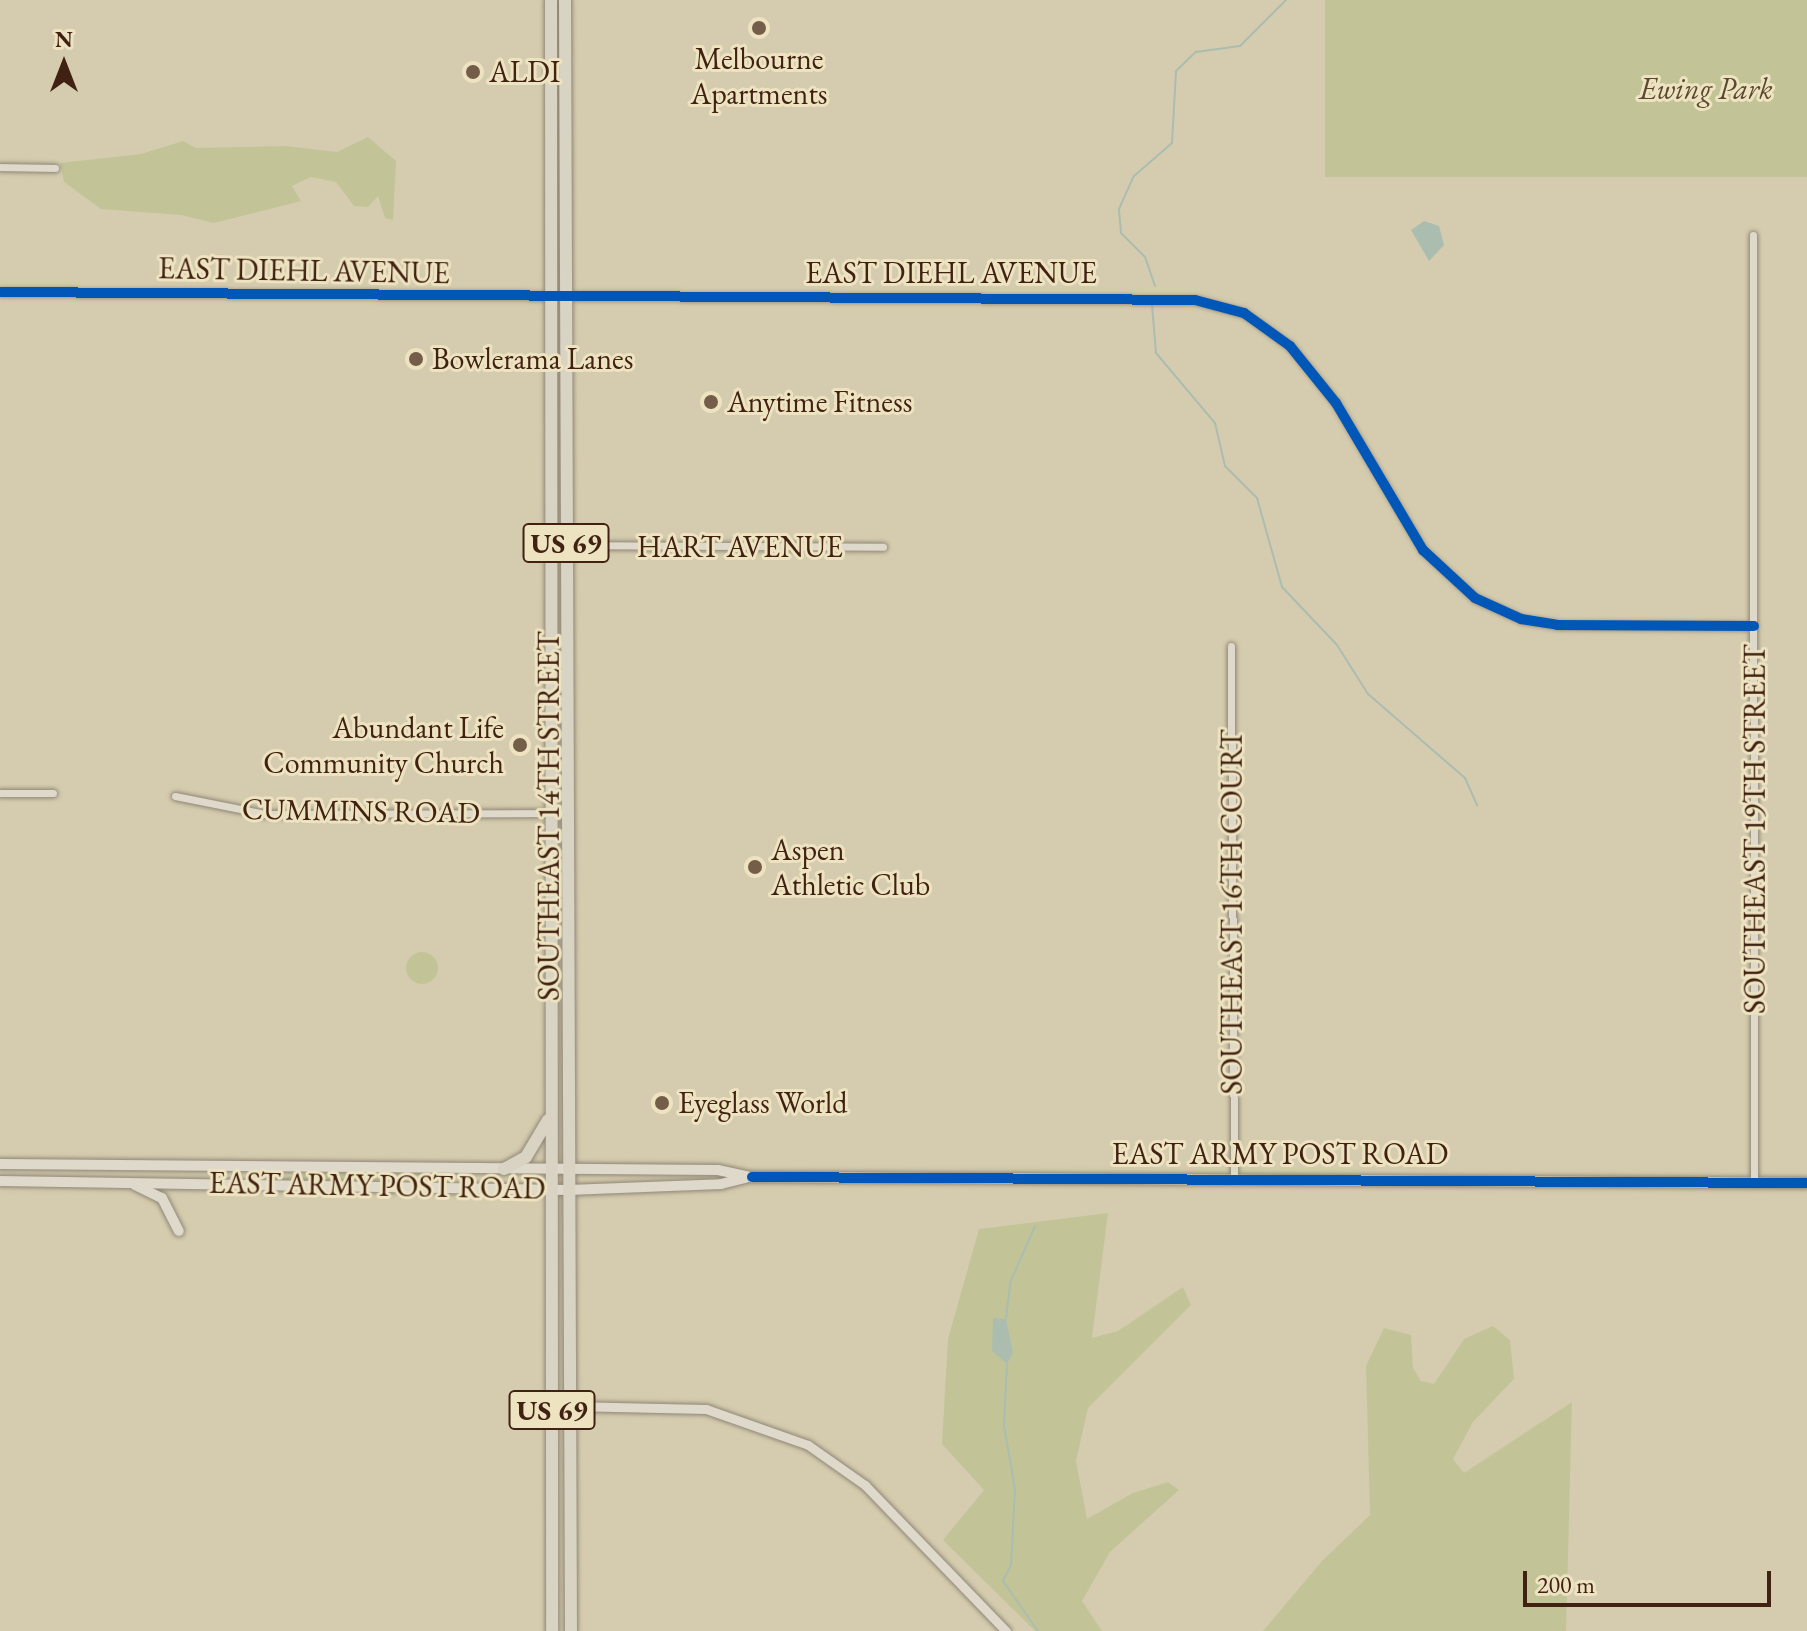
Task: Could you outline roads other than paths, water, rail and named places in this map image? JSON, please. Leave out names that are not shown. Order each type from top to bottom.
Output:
[{"type":"main road","name":"SOUTHEAST 14TH STREET","points":[[551,0],[549,813],[552,1631]]},
{"type":"main road","name":"SOUTHEAST 14TH STREET","points":[[565,0],[571,1631]]},
{"type":"main road","points":[[504,1169],[526,1157],[540,1141],[551,1113]]},
{"type":"main road","name":"EAST ARMY POST ROAD","points":[[1,1166],[718,1170],[752,1177],[1807,1183]]},
{"type":"main road","name":"EAST ARMY POST ROAD","points":[[0,1181],[568,1190],[721,1184],[752,1177]]},
{"type":"main road","points":[[125,1182],[162,1198],[179,1231]]},
{"type":"street","points":[[0,167],[55,168]]},
{"type":"street","name":"SOUTHEAST 19TH STREET","points":[[1753,235],[1754,1183]]},
{"type":"street","name":"EAST DIEHL AVENUE","points":[[0,292],[1173,298],[1232,309],[1269,328],[1314,373],[1423,550],[1475,598],[1521,619],[1557,625],[1754,626]]},
{"type":"street","name":"HART AVENUE","points":[[550,545],[883,547]]},
{"type":"street","name":"SOUTHEAST 16TH COURT","points":[[1231,646],[1234,1178]]},
{"type":"street","points":[[0,793],[53,793]]},
{"type":"street","name":"CUMMINS ROAD","points":[[175,796],[265,814],[567,813]]},
{"type":"street","points":[[569,1406],[706,1409],[743,1418],[808,1445],[865,1485],[1006,1631]]},
{"type":"waterway","points":[[1155,286],[1145,257],[1121,233],[1119,209],[1134,176],[1172,143],[1176,71],[1196,52],[1240,46],[1286,0]]},
{"type":"waterway","points":[[1152,305],[1156,353],[1215,423],[1225,466],[1257,498],[1282,587],[1337,645],[1368,694],[1465,778],[1477,805]]},
{"type":"waterway","points":[[1006,1318],[1010,1283],[1035,1226]]},
{"type":"waterway","points":[[1007,1365],[1004,1426],[1015,1489],[1011,1565],[1003,1581],[1038,1631]]},
{"type":"place","name":"Melbourne Apartments","points":[[759,28]]},
{"type":"place","name":"ALDI","points":[[473,72]]},
{"type":"place","name":"Bowlerama Lanes","points":[[416,359]]},
{"type":"place","name":"Anytime Fitness","points":[[711,402]]},
{"type":"place","name":"Abundant Life Community Church","points":[[520,745]]},
{"type":"place","name":"Aspen Athletic Club","points":[[755,867]]},
{"type":"place","name":"Eyeglass World","points":[[662,1103]]},
{"type":"park label","name":"Ewing Park","points":[[1706,89]]}]
